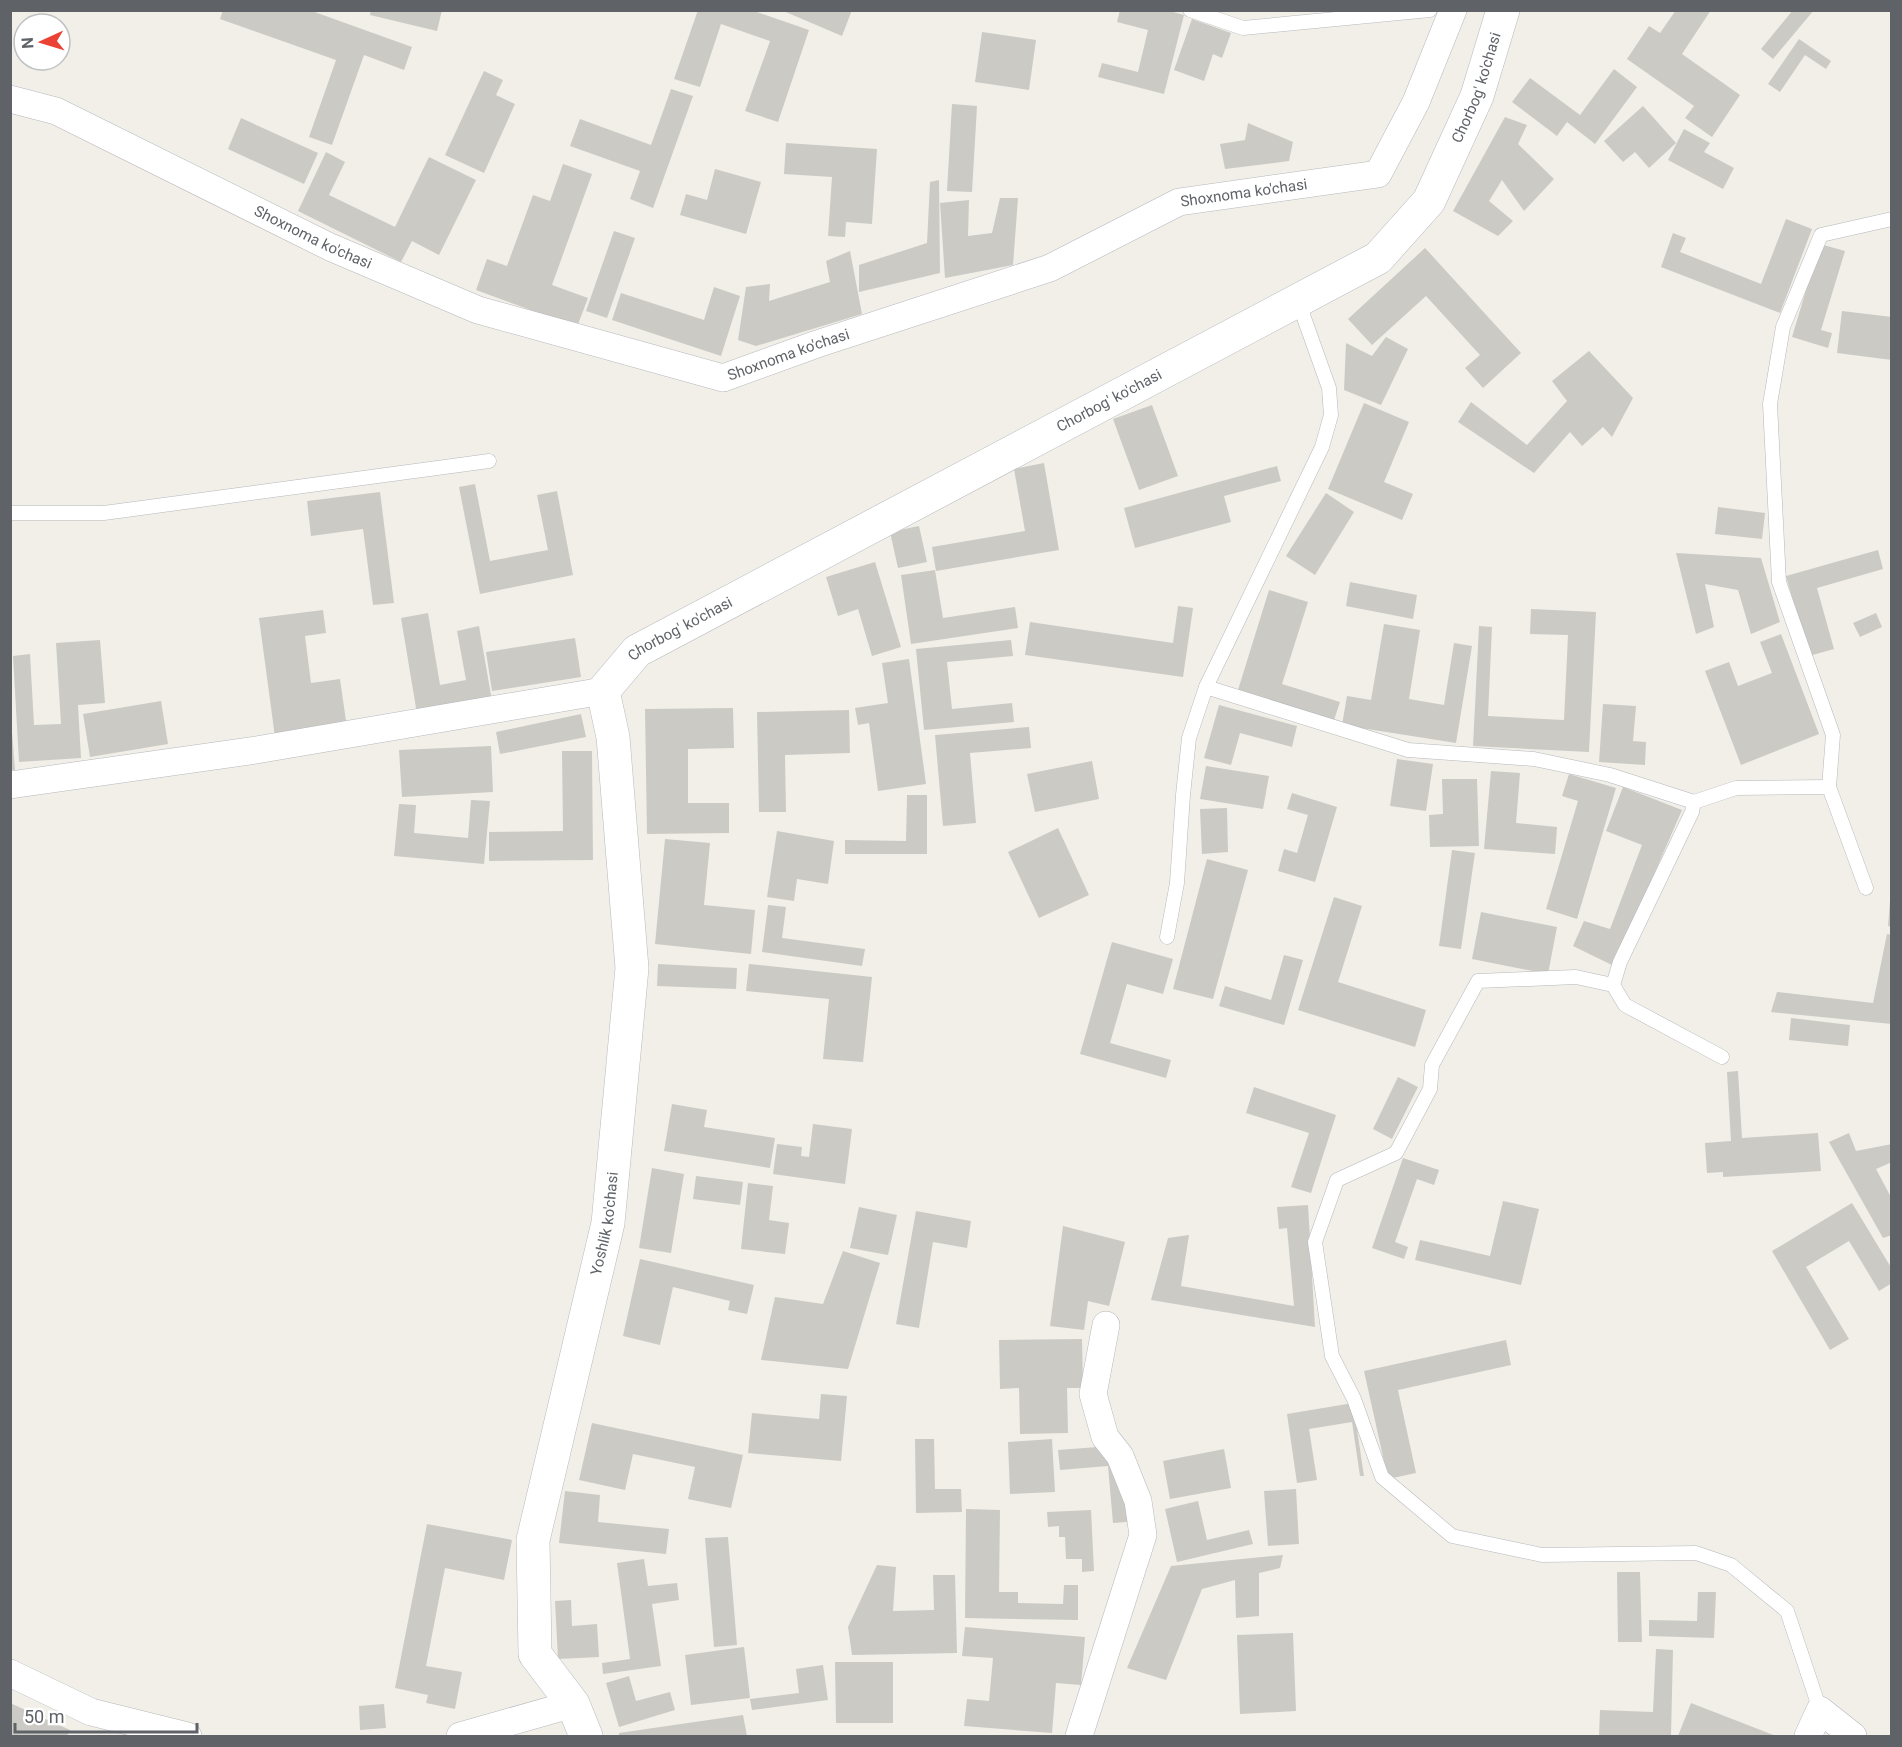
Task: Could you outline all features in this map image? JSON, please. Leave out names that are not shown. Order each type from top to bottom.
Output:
[{"type":"street","name":"Shoxnoma ko'chasi","points":[[10,99],[56,111],[330,247],[478,310],[723,378],[817,344],[1050,268],[1179,202],[1378,174],[1416,102],[1453,10]]},
{"type":"street","name":"Chorbog' ko'chasi","points":[[603,691],[637,651],[1004,454],[1378,258],[1429,201],[1477,96],[1503,10]]},
{"type":"street","points":[[10,785],[256,750],[603,691]]},
{"type":"street","name":"Yoshlik ko'chasi","points":[[586,1737],[573,1704],[535,1654],[533,1540],[608,1223],[632,968],[613,737],[603,691]]},
{"type":"street","points":[[1079,1737],[1143,1535],[1138,1501],[1120,1456],[1105,1437],[1093,1394],[1106,1325]]},
{"type":"street","points":[[10,1673],[91,1712],[188,1737]]},
{"type":"street","points":[[460,1737],[573,1704]]},
{"type":"street","points":[[1808,1737],[1820,1710],[1853,1737]]},
{"type":"lane","points":[[1190,10],[1243,28],[1430,10]]},
{"type":"lane","points":[[1866,888],[1829,787],[1833,735],[1779,582],[1770,404],[1783,327],[1821,235],[1892,219]]},
{"type":"lane","points":[[1167,937],[1177,883],[1189,738],[1206,687],[1322,447],[1331,415],[1329,388],[1298,301]]},
{"type":"lane","points":[[10,513],[104,513],[489,461]]},
{"type":"lane","points":[[1206,687],[1408,750],[1534,759],[1610,775],[1694,802],[1736,789],[1829,787]]},
{"type":"lane","points":[[1613,985],[1620,962],[1692,812],[1694,802]]},
{"type":"lane","points":[[1722,1057],[1625,1005],[1613,985],[1576,976],[1478,981],[1432,1065],[1430,1089],[1396,1153],[1337,1180],[1315,1242],[1332,1356],[1354,1400],[1382,1477],[1452,1536],[1542,1555],[1696,1553],[1731,1565],[1787,1611],[1820,1710]]},
{"type":"building","points":[[223,10],[309,10],[412,47],[404,70],[364,55],[332,145],[309,137],[336,60],[220,19]]},
{"type":"building","points":[[371,10],[442,10],[437,31],[370,15]]},
{"type":"building","points":[[698,10],[751,10],[809,30],[778,122],[745,111],[770,41],[721,24],[700,87],[674,79]]},
{"type":"building","points":[[781,10],[852,10],[842,36]]},
{"type":"building","points":[[1120,10],[1166,10],[1184,15],[1164,94],[1098,77],[1102,63],[1138,72],[1148,30],[1117,22]]},
{"type":"building","points":[[1676,10],[1711,10],[1682,54],[1740,95],[1712,137],[1685,118],[1694,106],[1627,59],[1649,26],[1660,33]]},
{"type":"building","points":[[1793,10],[1814,10],[1773,59],[1761,49]]},
{"type":"building","points":[[1192,19],[1231,33],[1222,58],[1213,54],[1204,81],[1174,70]]},
{"type":"building","points":[[982,32],[1036,40],[1029,90],[975,82]]},
{"type":"building","points":[[1799,39],[1831,61],[1826,69],[1805,55],[1780,92],[1768,84]]},
{"type":"building","points":[[1614,69],[1637,87],[1595,144],[1567,122],[1557,136],[1512,102],[1530,78],[1580,115]]},
{"type":"building","points":[[484,71],[503,80],[496,95],[515,104],[484,173],[445,155]]},
{"type":"building","points":[[671,89],[693,96],[653,208],[630,199],[640,171],[570,146],[580,119],[651,145]]},
{"type":"building","points":[[952,104],[977,106],[972,192],[947,191]]},
{"type":"building","points":[[1643,106],[1676,143],[1649,168],[1635,152],[1623,162],[1604,141]]},
{"type":"building","points":[[1505,117],[1527,125],[1518,144],[1554,179],[1524,211],[1502,180],[1489,201],[1513,221],[1498,236],[1453,211]]},
{"type":"building","points":[[241,118],[318,153],[304,184],[228,149]]},
{"type":"building","points":[[1248,123],[1293,142],[1289,161],[1225,169],[1220,144],[1245,140]]},
{"type":"building","points":[[1684,129],[1710,143],[1704,152],[1734,168],[1723,189],[1668,160]]},
{"type":"building","points":[[786,143],[877,149],[872,224],[846,222],[845,237],[828,236],[832,177],[784,174]]},
{"type":"building","points":[[326,152],[345,162],[329,195],[395,227],[429,157],[476,180],[439,255],[412,241],[401,262],[298,211]]},
{"type":"building","points":[[563,164],[592,174],[552,285],[588,298],[577,327],[476,290],[487,259],[507,266],[533,195],[550,201]]},
{"type":"building","points":[[715,169],[761,182],[746,234],[680,215],[686,194],[707,200]]},
{"type":"building","points":[[939,180],[940,273],[859,292],[859,265],[927,243],[930,182]]},
{"type":"building","points":[[1000,198],[1018,198],[1013,265],[945,278],[940,203],[969,200],[968,236],[992,233]]},
{"type":"building","points":[[1786,219],[1812,229],[1780,313],[1661,267],[1673,233],[1686,238],[1680,252],[1761,284]]},
{"type":"building","points":[[614,231],[635,238],[607,318],[586,311]]},
{"type":"building","points":[[1820,244],[1845,251],[1821,330],[1832,333],[1828,348],[1792,337]]},
{"type":"building","points":[[1425,248],[1521,353],[1483,388],[1465,368],[1480,355],[1426,296],[1372,345],[1348,319]]},
{"type":"building","points":[[850,251],[862,314],[756,346],[738,340],[746,287],[770,284],[769,301],[830,282],[826,261]]},
{"type":"building","points":[[714,287],[740,296],[721,356],[612,320],[621,293],[704,320]]},
{"type":"building","points":[[1842,311],[1892,317],[1892,360],[1837,353]]},
{"type":"building","points":[[1386,337],[1408,349],[1381,405],[1344,390],[1346,343],[1372,356]]},
{"type":"building","points":[[1589,351],[1633,398],[1612,437],[1603,427],[1582,446],[1570,432],[1534,473],[1458,422],[1471,402],[1527,445],[1567,401],[1552,381]]},
{"type":"building","points":[[1364,403],[1409,422],[1384,482],[1413,494],[1402,520],[1328,489]]},
{"type":"building","points":[[1152,405],[1178,476],[1139,490],[1113,419]]},
{"type":"building","points":[[1044,463],[1059,550],[936,571],[932,547],[1025,531],[1014,469]]},
{"type":"building","points":[[1277,466],[1281,481],[1224,496],[1231,522],[1135,548],[1124,508]]},
{"type":"building","points":[[475,484],[490,561],[548,550],[537,495],[557,491],[573,575],[480,594],[459,487]]},
{"type":"building","points":[[380,492],[394,603],[373,605],[363,529],[311,536],[307,501]]},
{"type":"building","points":[[1326,493],[1354,512],[1315,575],[1286,556]]},
{"type":"building","points":[[1718,507],[1765,513],[1762,539],[1715,534]]},
{"type":"building","points":[[919,526],[927,562],[898,568],[890,532]]},
{"type":"building","points":[[1878,550],[1883,569],[1817,588],[1834,649],[1809,656],[1786,576]]},
{"type":"building","points":[[1676,553],[1761,558],[1780,622],[1751,634],[1738,590],[1705,584],[1714,627],[1696,634]]},
{"type":"building","points":[[875,562],[901,647],[872,656],[858,609],[838,616],[826,577]]},
{"type":"building","points":[[935,570],[943,618],[1015,607],[1018,628],[911,644],[901,575]]},
{"type":"building","points":[[1350,582],[1417,595],[1413,619],[1346,606]]},
{"type":"building","points":[[1269,590],[1308,602],[1282,684],[1340,702],[1334,720],[1238,690]]},
{"type":"building","points":[[1178,606],[1193,608],[1183,677],[1025,655],[1030,622],[1173,643]]},
{"type":"building","points":[[1531,609],[1596,612],[1589,752],[1473,746],[1479,626],[1492,627],[1488,716],[1564,720],[1568,635],[1530,634]]},
{"type":"building","points":[[323,610],[326,633],[305,636],[311,683],[340,679],[347,728],[275,737],[259,618]]},
{"type":"building","points":[[428,613],[440,685],[466,680],[457,631],[479,626],[492,701],[417,714],[401,618]]},
{"type":"building","points":[[1876,613],[1882,627],[1860,637],[1853,623]]},
{"type":"building","points":[[1384,624],[1420,630],[1409,699],[1444,705],[1454,643],[1472,646],[1456,743],[1342,725],[1347,696],[1371,700]]},
{"type":"building","points":[[1781,634],[1819,734],[1741,765],[1705,671],[1729,662],[1738,686],[1772,673],[1760,642]]},
{"type":"building","points":[[575,638],[581,677],[492,691],[486,652]]},
{"type":"building","points":[[100,640],[105,703],[78,705],[81,758],[19,762],[13,656],[30,654],[34,725],[61,724],[56,643]]},
{"type":"building","points":[[1011,640],[1013,656],[947,662],[952,709],[1012,703],[1014,722],[924,730],[916,649]]},
{"type":"building","points":[[909,659],[926,784],[878,791],[869,723],[858,725],[855,708],[888,703],[882,663]]},
{"type":"building","points":[[161,701],[168,744],[90,757],[83,714]]},
{"type":"building","points":[[1603,704],[1636,706],[1633,741],[1646,742],[1645,765],[1599,762]]},
{"type":"building","points":[[1219,705],[1297,726],[1292,747],[1240,733],[1231,765],[1204,758]]},
{"type":"building","points":[[733,708],[734,748],[688,749],[688,803],[729,803],[729,833],[647,834],[645,709]]},
{"type":"building","points":[[849,710],[850,753],[785,755],[786,812],[759,812],[757,712]]},
{"type":"building","points":[[581,714],[586,737],[500,754],[496,732]]},
{"type":"building","points":[[1029,727],[1031,748],[970,753],[976,823],[943,826],[935,735]]},
{"type":"building","points":[[10,732],[12,732],[15,770],[10,770]]},
{"type":"building","points":[[491,746],[493,792],[402,797],[399,750]]},
{"type":"building","points":[[562,751],[592,751],[593,860],[489,861],[489,832],[563,831]]},
{"type":"building","points":[[1397,759],[1433,764],[1426,811],[1390,806]]},
{"type":"building","points":[[1092,761],[1099,799],[1035,812],[1027,774]]},
{"type":"building","points":[[1206,766],[1269,776],[1263,809],[1200,799]]},
{"type":"building","points":[[1491,771],[1520,773],[1516,823],[1557,827],[1555,854],[1484,849]]},
{"type":"building","points":[[1569,774],[1616,788],[1577,919],[1546,909],[1578,801],[1562,796]]},
{"type":"building","points":[[1442,779],[1477,779],[1479,846],[1430,847],[1429,815],[1443,814]]},
{"type":"building","points":[[1623,787],[1682,810],[1614,966],[1573,946],[1584,921],[1610,929],[1642,845],[1606,831]]},
{"type":"building","points":[[1292,793],[1337,807],[1315,882],[1278,871],[1284,849],[1297,853],[1308,815],[1287,809]]},
{"type":"building","points":[[907,795],[927,795],[927,854],[845,854],[845,840],[906,841]]},
{"type":"building","points":[[471,800],[490,801],[484,864],[394,856],[399,804],[416,805],[414,833],[468,838]]},
{"type":"building","points":[[1227,808],[1228,852],[1202,854],[1200,809]]},
{"type":"building","points":[[1058,828],[1089,895],[1039,918],[1008,852]]},
{"type":"building","points":[[777,831],[834,841],[828,884],[797,879],[794,901],[767,897]]},
{"type":"building","points":[[665,839],[710,843],[704,905],[755,910],[751,954],[655,944]]},
{"type":"building","points":[[1452,850],[1475,853],[1461,949],[1439,946]]},
{"type":"building","points":[[1207,859],[1248,870],[1213,999],[1173,989]]},
{"type":"building","points":[[1334,897],[1362,906],[1338,982],[1426,1010],[1415,1047],[1298,1010]]},
{"type":"building","points":[[1890,901],[1892,901],[1892,927],[1888,926]]},
{"type":"building","points":[[768,905],[786,907],[782,938],[865,949],[862,966],[762,952]]},
{"type":"building","points":[[1481,912],[1557,927],[1548,974],[1472,959]]},
{"type":"building","points":[[1887,934],[1892,935],[1892,1024],[1771,1012],[1777,992],[1873,1003]]},
{"type":"building","points":[[1112,942],[1173,959],[1163,994],[1127,984],[1110,1043],[1171,1060],[1166,1078],[1080,1054]]},
{"type":"building","points":[[1284,955],[1303,960],[1284,1025],[1219,1006],[1225,986],[1271,1000]]},
{"type":"building","points":[[658,964],[737,968],[736,989],[657,986]]},
{"type":"building","points":[[749,964],[872,977],[863,1062],[823,1059],[829,999],[746,991]]},
{"type":"building","points":[[1791,1018],[1850,1025],[1848,1046],[1789,1040]]},
{"type":"building","points":[[1738,1071],[1742,1138],[1818,1133],[1821,1171],[1723,1177],[1723,1172],[1707,1173],[1705,1143],[1731,1141],[1727,1072]]},
{"type":"building","points":[[1398,1077],[1418,1087],[1392,1139],[1373,1129]]},
{"type":"building","points":[[1254,1087],[1336,1115],[1311,1193],[1291,1187],[1309,1133],[1246,1113]]},
{"type":"building","points":[[672,1104],[707,1110],[704,1127],[775,1138],[770,1168],[664,1151]]},
{"type":"building","points":[[813,1124],[852,1129],[845,1184],[773,1174],[777,1144],[802,1147],[801,1156],[809,1157]]},
{"type":"building","points":[[1849,1133],[1856,1151],[1892,1144],[1892,1162],[1876,1169],[1892,1199],[1892,1235],[1883,1238],[1829,1142]]},
{"type":"building","points":[[1403,1158],[1439,1170],[1434,1185],[1417,1179],[1395,1242],[1408,1247],[1404,1259],[1372,1248]]},
{"type":"building","points":[[652,1168],[684,1174],[671,1253],[639,1248]]},
{"type":"building","points":[[696,1176],[743,1182],[740,1205],[693,1199]]},
{"type":"building","points":[[748,1183],[773,1186],[769,1220],[789,1223],[785,1254],[741,1249]]},
{"type":"building","points":[[1503,1201],[1539,1209],[1521,1285],[1415,1260],[1420,1240],[1490,1256]]},
{"type":"building","points":[[1852,1203],[1892,1269],[1892,1283],[1879,1291],[1849,1241],[1806,1267],[1849,1339],[1830,1350],[1772,1251]]},
{"type":"building","points":[[1308,1205],[1315,1327],[1151,1300],[1168,1238],[1189,1235],[1181,1286],[1294,1306],[1287,1228],[1279,1229],[1277,1207]]},
{"type":"building","points":[[859,1207],[897,1215],[888,1255],[850,1248]]},
{"type":"building","points":[[916,1211],[971,1221],[967,1248],[933,1242],[919,1328],[896,1324]]},
{"type":"building","points":[[1063,1226],[1125,1242],[1109,1306],[1088,1301],[1084,1330],[1050,1326]]},
{"type":"building","points":[[843,1251],[880,1263],[848,1369],[761,1360],[775,1297],[823,1304]]},
{"type":"building","points":[[640,1259],[754,1285],[747,1314],[728,1310],[730,1301],[673,1287],[660,1345],[623,1336]]},
{"type":"building","points":[[1082,1339],[1083,1388],[1067,1388],[1068,1433],[1020,1434],[1019,1388],[1000,1389],[999,1340]]},
{"type":"building","points":[[1506,1340],[1511,1365],[1398,1390],[1416,1473],[1388,1479],[1364,1371]]},
{"type":"building","points":[[821,1394],[847,1396],[841,1461],[748,1453],[752,1413],[819,1419]]},
{"type":"building","points":[[1353,1403],[1364,1476],[1360,1476],[1352,1422],[1309,1429],[1317,1480],[1297,1483],[1287,1414]]},
{"type":"building","points":[[592,1423],[743,1455],[731,1508],[688,1499],[695,1467],[633,1454],[625,1490],[579,1480]]},
{"type":"building","points":[[915,1439],[934,1439],[935,1489],[961,1489],[962,1512],[916,1513]]},
{"type":"building","points":[[1052,1439],[1055,1492],[1010,1494],[1008,1442]]},
{"type":"building","points":[[1124,1445],[1139,1521],[1113,1523],[1108,1466],[1060,1470],[1058,1450]]},
{"type":"building","points":[[1224,1449],[1231,1488],[1170,1499],[1163,1461]]},
{"type":"building","points":[[1296,1489],[1299,1544],[1268,1546],[1264,1491]]},
{"type":"building","points":[[565,1491],[600,1495],[598,1522],[669,1529],[666,1554],[559,1543]]},
{"type":"building","points":[[1198,1501],[1207,1540],[1249,1530],[1253,1544],[1177,1562],[1165,1509]]},
{"type":"building","points":[[966,1509],[1000,1510],[999,1592],[1018,1592],[1018,1603],[1063,1604],[1064,1585],[1078,1585],[1078,1620],[965,1618]]},
{"type":"building","points":[[1091,1510],[1094,1571],[1082,1572],[1082,1559],[1066,1559],[1065,1537],[1059,1537],[1059,1526],[1048,1527],[1047,1512]]},
{"type":"building","points":[[427,1524],[512,1540],[504,1580],[445,1568],[426,1666],[462,1672],[455,1709],[426,1703],[428,1695],[395,1688]]},
{"type":"building","points":[[728,1537],[737,1645],[714,1647],[705,1538]]},
{"type":"building","points":[[1283,1555],[1280,1568],[1259,1573],[1259,1616],[1236,1618],[1235,1580],[1202,1589],[1166,1680],[1127,1668],[1171,1566]]},
{"type":"building","points":[[644,1559],[648,1586],[677,1583],[679,1600],[652,1604],[661,1666],[603,1674],[602,1663],[630,1659],[617,1563]]},
{"type":"building","points":[[877,1565],[896,1567],[893,1611],[934,1610],[933,1575],[955,1575],[957,1653],[852,1655],[848,1627]]},
{"type":"building","points":[[1617,1572],[1640,1572],[1642,1642],[1618,1642]]},
{"type":"building","points":[[1698,1592],[1716,1592],[1714,1638],[1649,1636],[1649,1620],[1697,1621]]},
{"type":"building","points":[[571,1600],[572,1626],[597,1624],[599,1657],[558,1659],[555,1601]]},
{"type":"building","points":[[965,1627],[1085,1637],[1081,1685],[1056,1683],[1052,1733],[964,1726],[967,1699],[989,1701],[993,1658],[962,1656]]},
{"type":"building","points":[[1293,1633],[1296,1711],[1240,1714],[1237,1635]]},
{"type":"building","points":[[744,1647],[750,1698],[691,1705],[685,1655]]},
{"type":"building","points":[[1656,1649],[1673,1650],[1671,1736],[1599,1736],[1600,1710],[1653,1712]]},
{"type":"building","points":[[835,1662],[893,1662],[893,1723],[836,1723]]},
{"type":"building","points":[[823,1665],[828,1700],[752,1710],[750,1699],[799,1693],[796,1669]]},
{"type":"building","points":[[629,1676],[636,1701],[670,1692],[675,1710],[619,1727],[606,1683]]},
{"type":"building","points":[[10,1703],[70,1730],[67,1736],[10,1736]]},
{"type":"building","points":[[1691,1703],[1776,1736],[1678,1736]]},
{"type":"building","points":[[384,1704],[386,1728],[360,1730],[359,1706]]},
{"type":"building","points":[[743,1715],[747,1736],[619,1736],[619,1733]]}]
